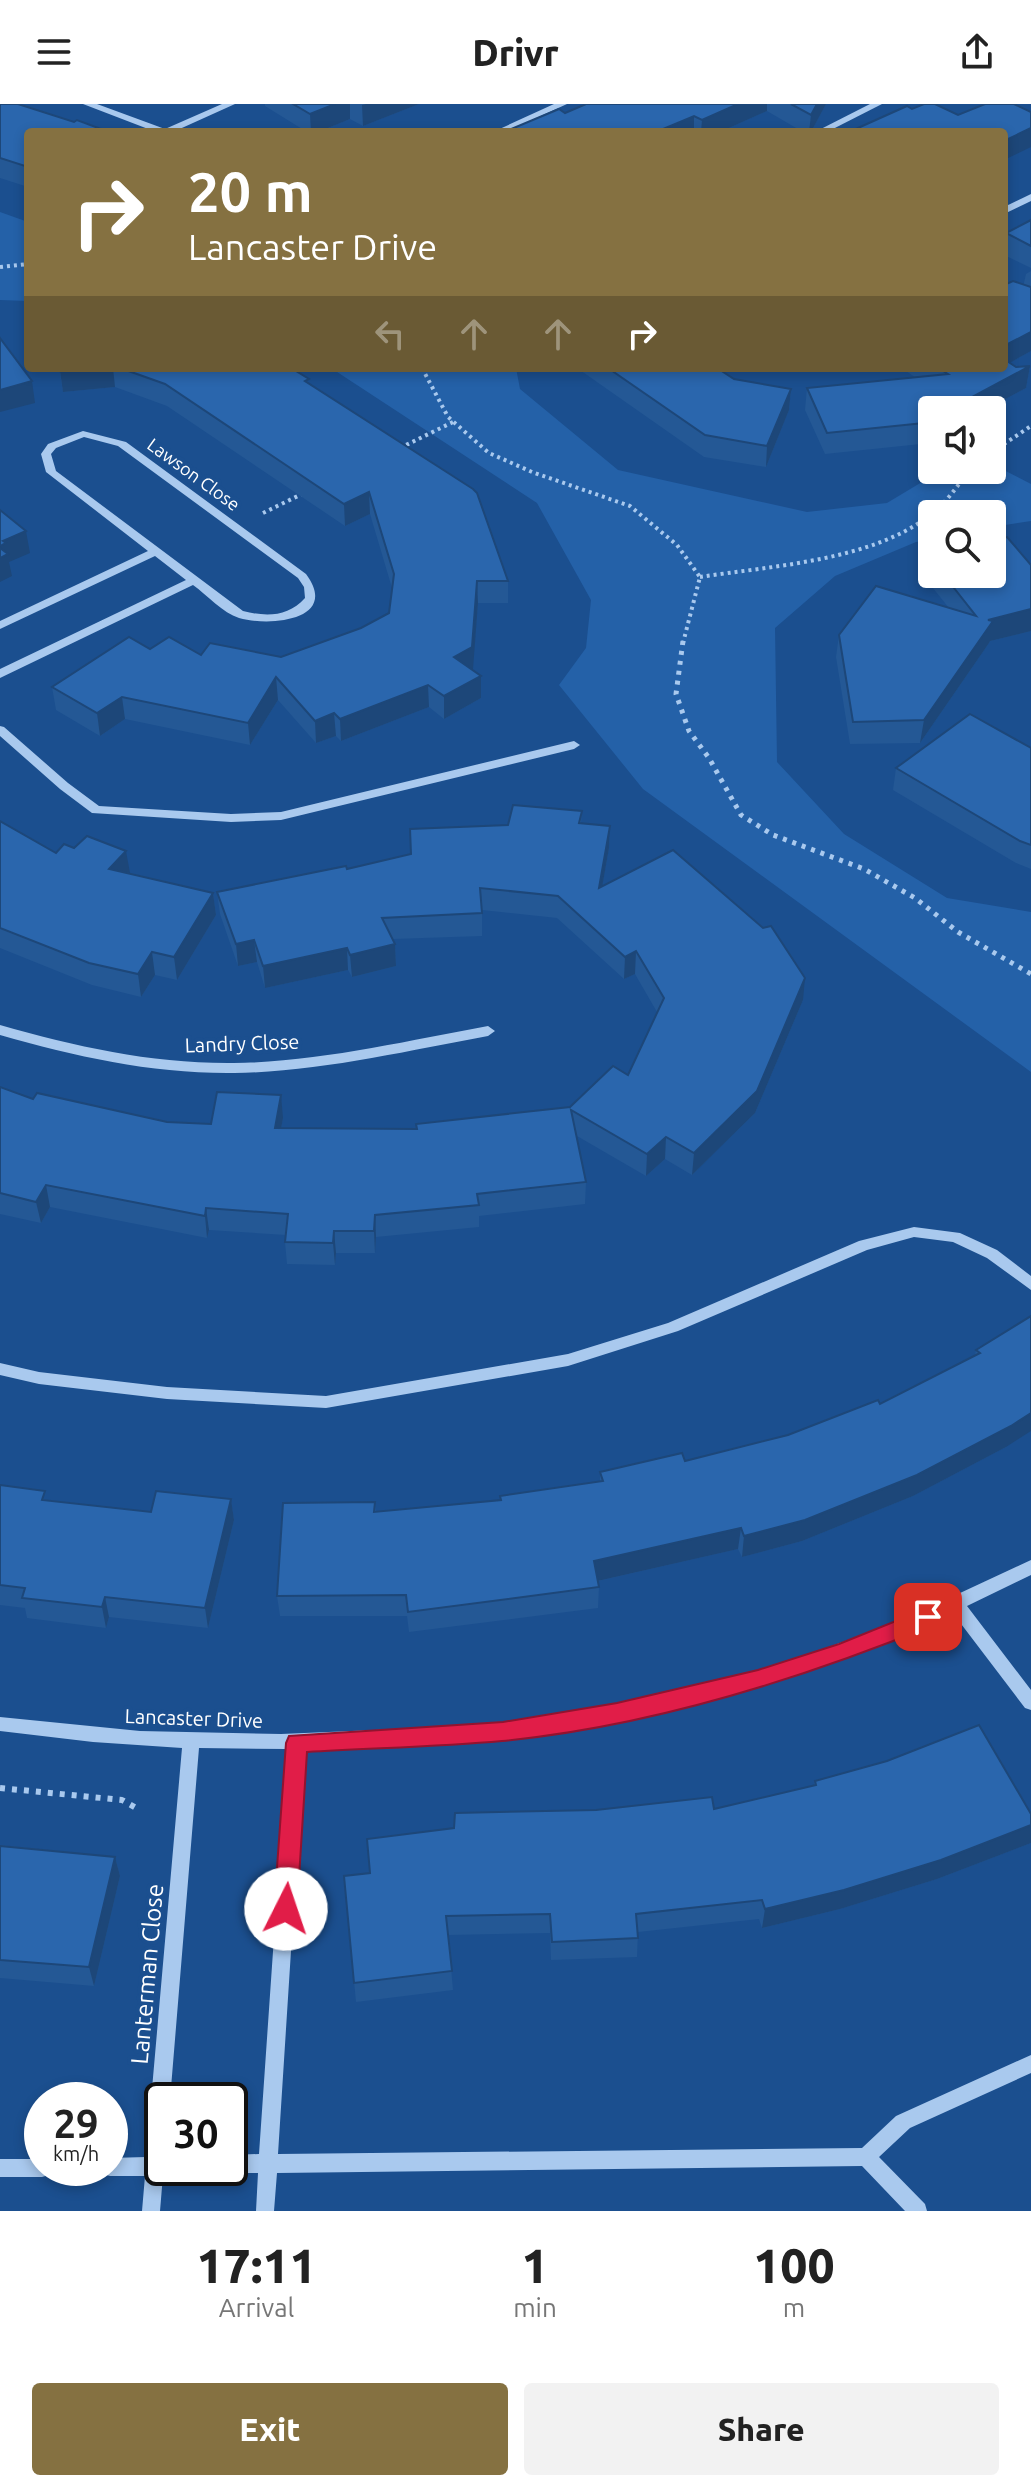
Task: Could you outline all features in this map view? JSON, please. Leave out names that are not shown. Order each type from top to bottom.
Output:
[{"type":"street","points":[[88,104],[154,128]]},
{"type":"street","points":[[174,128],[230,104]]},
{"type":"street","points":[[507,128],[562,104]]},
{"type":"street","points":[[828,128],[877,104]]},
{"type":"street","points":[[1008,209],[1031,197]]},
{"type":"street","name":"Lawson Close","points":[[83,434],[122,444],[302,576],[310,587],[311,599],[303,610],[289,616],[253,618],[239,614],[154,552],[51,472],[46,454],[52,446],[83,434]]},
{"type":"street","points":[[0,625],[154,552]]},
{"type":"street","points":[[0,674],[192,581]]},
{"type":"street","points":[[0,730],[96,810],[231,818],[281,816],[574,745]]},
{"type":"street","name":"Landry Close","points":[[0,1030],[51,1046],[123,1060],[205,1069],[328,1058],[488,1031]]},
{"type":"street","points":[[0,1369],[39,1378],[167,1393],[326,1402],[568,1360],[673,1327],[864,1245],[914,1232],[955,1237],[992,1254],[1031,1284]]},
{"type":"street","name":"Lancaster Drive","points":[[0,1724],[88,1737],[296,1743],[503,1731],[676,1701],[843,1652],[957,1606],[1031,1567]]},
{"type":"street","points":[[957,1606],[1031,1703]]},
{"type":"street","name":"Lanterman Close","points":[[165,2082],[191,1741]]},
{"type":"street","points":[[265,2211],[296,1743]]},
{"type":"street","points":[[248,2164],[866,2157],[903,2122],[1031,2064]]},
{"type":"street","points":[[866,2157],[918,2211]]},
{"type":"street","points":[[0,2168],[24,2168]]},
{"type":"street","name":"Lanterman Close","points":[[151,2211],[155,2186]]},
{"type":"path","points":[[0,267],[24,264]]},
{"type":"path","points":[[424,372],[453,422],[489,453],[532,472],[630,506],[677,545],[700,577]]},
{"type":"path","points":[[398,448],[453,422]]},
{"type":"path","points":[[1006,443],[1031,426]]},
{"type":"path","points":[[700,577],[848,550],[888,538],[927,517],[960,484]]},
{"type":"path","points":[[260,514],[315,488]]},
{"type":"path","points":[[700,577],[684,635],[676,694],[689,731],[709,758],[741,815],[773,835],[864,869],[915,898],[958,932],[1031,974]]},
{"type":"path","points":[[0,1788],[122,1800],[138,1809]]},
{"type":"shaded area","points":[[0,212],[24,221],[24,301],[0,300]]},
{"type":"shaded area","points":[[337,372],[517,372],[520,389],[618,470],[807,512],[887,503],[919,484],[1006,484],[1006,471],[1031,484],[1031,521],[1006,525],[1006,500],[918,500],[918,542],[835,576],[775,628],[777,762],[844,834],[947,898],[1031,912],[1031,1072],[643,789],[559,685],[586,648],[591,600],[537,503]]},
{"type":"building","points":[[0,104],[18,104],[98,128],[24,128],[24,166],[0,158]]},
{"type":"building","points":[[293,104],[335,104],[310,114]]},
{"type":"building","points":[[586,104],[738,104],[702,120],[694,116],[666,128],[514,128],[559,109],[565,113]]},
{"type":"building","points":[[791,104],[817,104],[811,115]]},
{"type":"building","points":[[935,104],[958,115],[985,104],[1014,104],[1031,112],[1031,128],[1008,139],[1008,128],[858,128],[907,106],[912,109]]},
{"type":"building","points":[[1031,220],[1031,246],[1008,234]]},
{"type":"building","points":[[1013,281],[1031,287],[1031,332],[1008,344],[1008,283]]},
{"type":"building","points":[[0,338],[32,381],[0,390]]},
{"type":"building","points":[[1008,362],[1016,367],[1030,366],[974,396],[918,396],[918,424],[827,433],[807,388],[948,374],[945,372],[1008,372]]},
{"type":"building","points":[[131,372],[298,372],[309,379],[305,381],[473,489],[508,581],[477,581],[472,647],[454,657],[481,676],[444,696],[428,685],[340,719],[334,713],[315,721],[276,677],[248,723],[122,697],[97,713],[52,687],[129,637],[150,649],[169,637],[201,655],[210,643],[281,657],[361,628],[389,613],[394,574],[369,492],[344,504],[165,384]]},
{"type":"building","points":[[614,372],[723,372],[734,379],[791,389],[767,446],[705,435]]},
{"type":"building","points":[[0,510],[26,531],[3,541],[6,543],[0,546]]},
{"type":"building","points":[[1006,537],[1031,565],[1031,609],[988,620],[993,621],[924,720],[853,722],[839,635],[876,586],[976,616],[954,588],[1006,588]]},
{"type":"building","points":[[970,714],[1031,748],[1031,845],[896,768]]},
{"type":"building","points":[[513,805],[582,811],[579,823],[610,826],[599,888],[673,850],[763,928],[771,926],[805,978],[757,1091],[694,1153],[666,1137],[647,1154],[571,1110],[586,1182],[477,1194],[479,1205],[375,1215],[374,1231],[334,1231],[333,1243],[285,1242],[288,1214],[206,1208],[205,1216],[46,1185],[36,1202],[0,1193],[0,1087],[33,1099],[37,1093],[167,1122],[211,1124],[217,1092],[281,1095],[275,1128],[417,1129],[416,1124],[570,1107],[613,1066],[628,1075],[664,998],[636,951],[625,957],[558,896],[480,888],[482,913],[382,918],[395,944],[350,955],[347,948],[263,966],[254,940],[236,944],[217,892],[346,866],[347,869],[411,854],[410,829],[508,825]]},
{"type":"building","points":[[0,821],[56,853],[64,844],[74,848],[87,836],[126,851],[109,869],[213,893],[174,957],[152,952],[138,974],[89,963],[0,928]]},
{"type":"building","points":[[1031,1316],[1031,1413],[917,1475],[805,1520],[744,1536],[741,1528],[594,1561],[599,1587],[408,1612],[406,1595],[277,1596],[283,1503],[375,1502],[374,1512],[501,1500],[500,1496],[603,1481],[600,1472],[682,1453],[685,1461],[788,1435],[878,1400],[880,1404],[980,1353],[976,1350]]},
{"type":"building","points":[[0,1485],[45,1491],[42,1500],[151,1512],[156,1491],[231,1499],[205,1608],[105,1597],[102,1607],[22,1598],[25,1588],[0,1585]]},
{"type":"building","points":[[979,1725],[1031,1814],[1031,1825],[941,1860],[844,1890],[765,1909],[762,1900],[636,1914],[638,1938],[552,1942],[550,1914],[446,1916],[452,1971],[354,1983],[344,1876],[370,1873],[367,1839],[454,1828],[455,1813],[596,1810],[712,1797],[714,1809],[816,1785],[815,1781],[887,1761]]},
{"type":"building","points":[[0,1846],[115,1857],[89,1967],[0,1960]]},
{"type":"route","points":[[286,1909],[296,1743],[503,1731],[676,1701],[843,1652],[928,1617]]}]
